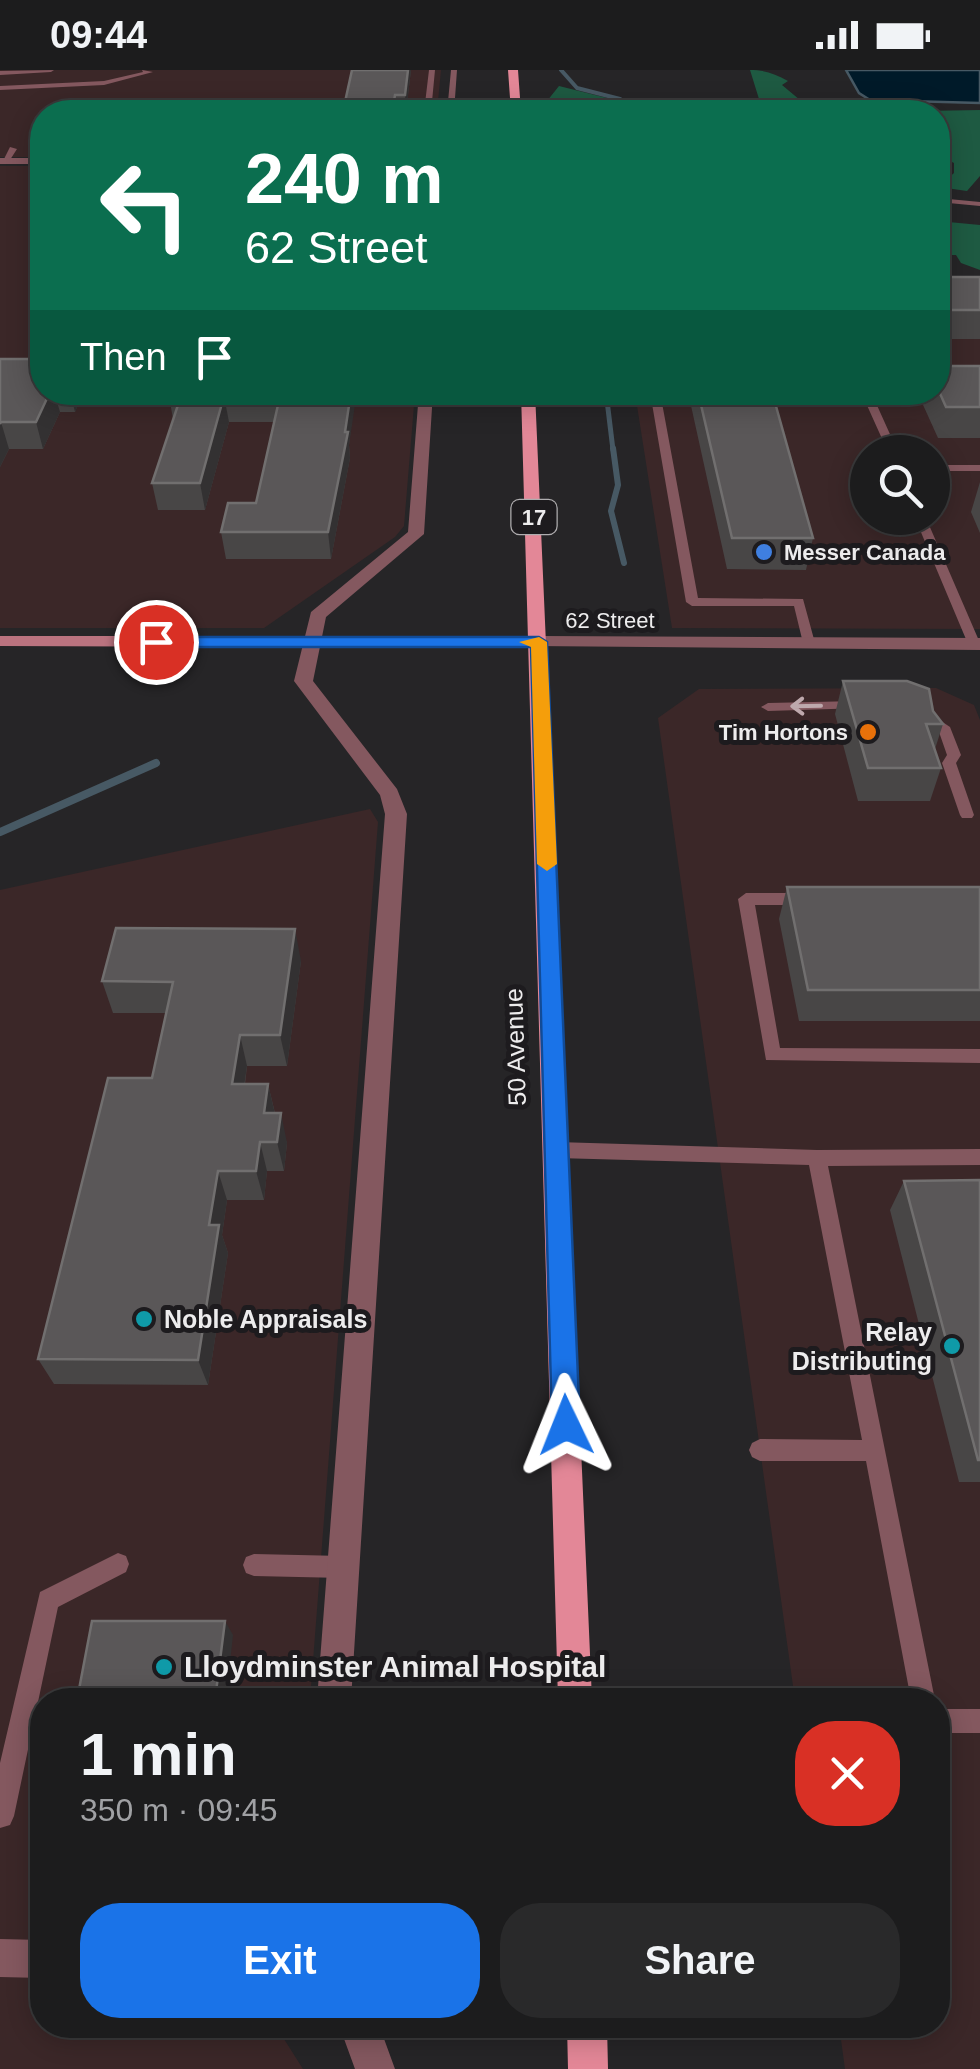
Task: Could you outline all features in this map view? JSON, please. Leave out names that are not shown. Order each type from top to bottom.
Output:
[{"type":"main road","points":[[514,70],[515,100]]},
{"type":"main road","name":"50 Avenue","points":[[529,405],[576,1688]]},
{"type":"main road","name":"62 Street","points":[[0,641],[539,642]]},
{"type":"main road","points":[[587,2038],[588,2069]]},
{"type":"street","points":[[2,161],[30,162]]},
{"type":"street","points":[[335,1688],[396,814],[390,794],[303,681],[317,616],[334,596],[409,544],[416,534],[425,405]]},
{"type":"street","name":"62 Street","points":[[539,642],[809,643],[978,649]]},
{"type":"street","points":[[0,1958],[30,1959]]},
{"type":"street","points":[[364,2038],[375,2069]]},
{"type":"lane","points":[[0,72],[51,70]]},
{"type":"lane","points":[[429,100],[432,70]]},
{"type":"lane","points":[[451,100],[454,70]]},
{"type":"lane","points":[[2,88],[26,71]]},
{"type":"lane","points":[[2,88],[104,83],[151,71]]},
{"type":"lane","points":[[0,149],[13,149],[2,161]]},
{"type":"lane","points":[[950,201],[980,204]]},
{"type":"lane","points":[[657,405],[692,602],[798,602],[809,643]]},
{"type":"lane","points":[[872,405],[885,435]]},
{"type":"lane","points":[[950,468],[980,468]]},
{"type":"lane","points":[[928,535],[978,649]]},
{"type":"lane","points":[[768,707],[879,705]]},
{"type":"lane","points":[[908,708],[932,719],[928,729],[939,756],[950,762],[966,815]]},
{"type":"lane","points":[[824,899],[746,898],[772,1055],[980,1056]]},
{"type":"lane","points":[[556,1150],[817,1158],[980,1158]]},
{"type":"lane","points":[[817,1158],[921,1688]]},
{"type":"lane","points":[[760,1450],[875,1451]]},
{"type":"lane","points":[[1,1816],[48,1600],[118,1564]]},
{"type":"lane","points":[[254,1564],[343,1567]]},
{"type":"lane","points":[[950,1720],[980,1721]]},
{"type":"shaded area","points":[[0,70],[441,70],[438,100],[30,100],[30,157],[0,157]]},
{"type":"shaded area","points":[[0,166],[30,166],[30,405],[414,405],[404,526],[395,537],[264,628],[0,628]]},
{"type":"shaded area","points":[[950,277],[980,277],[980,629],[672,628],[637,405],[950,405]]},
{"type":"shaded area","points":[[936,688],[974,705],[980,720],[980,2069],[845,2069],[841,2038],[950,2038],[950,1688],[793,1688],[658,718],[699,689]]},
{"type":"shaded area","points":[[370,809],[378,822],[311,1688],[30,1688],[30,2038],[284,2038],[303,2069],[0,2069],[0,890]]},
{"type":"green space","points":[[750,70],[788,81],[782,85],[800,100],[760,100]]},
{"type":"green space","points":[[559,86],[613,100],[548,100]]},
{"type":"green space","points":[[980,110],[980,176],[967,191],[950,189],[954,163],[950,161],[950,111]]},
{"type":"green space","points":[[950,222],[980,225],[980,270],[961,263],[956,255],[950,255]]},
{"type":"water","points":[[846,70],[980,70],[980,103],[870,100],[859,93]]},
{"type":"building","points":[[352,70],[408,70],[405,95],[395,95],[394,100],[345,100]]},
{"type":"building","points":[[950,277],[980,277],[980,310],[950,310]]},
{"type":"building","points":[[0,359],[30,359],[30,405],[44,405],[36,422],[0,424]]},
{"type":"building","points":[[950,366],[980,366],[980,407],[946,407],[950,405]]},
{"type":"building","points":[[178,405],[222,405],[200,483],[152,483]]},
{"type":"building","points":[[278,405],[349,405],[348,432],[328,532],[221,532],[228,503],[256,503]]},
{"type":"building","points":[[701,405],[776,405],[813,538],[732,538]]},
{"type":"building","points":[[843,681],[907,681],[929,689],[933,711],[943,724],[926,724],[941,768],[868,768]]},
{"type":"building","points":[[787,887],[980,887],[980,990],[808,990]]},
{"type":"building","points":[[116,928],[295,929],[280,1035],[240,1035],[232,1084],[268,1084],[264,1113],[281,1113],[277,1142],[260,1142],[256,1171],[218,1171],[209,1225],[219,1225],[198,1360],[38,1359],[108,1078],[152,1078],[173,982],[102,981]]},
{"type":"building","points":[[980,1180],[980,1460],[978,1460],[904,1181]]},
{"type":"building","name":"Lloydminster Animal Hospital","points":[[92,1621],[225,1621],[217,1688],[79,1688]]},
{"type":"waterway","points":[[561,70],[577,88],[622,100]]},
{"type":"waterway","points":[[608,405],[613,450]]},
{"type":"waterway","points":[[613,448],[618,485],[611,511],[624,563]]},
{"type":"waterway","points":[[0,832],[156,763]]},
{"type":"slow traffic","points":[[528,642],[539,642],[547,864]]},
{"type":"place","name":"Messer Canada","points":[[764,552]]},
{"type":"place","name":"Tim Hortons","points":[[868,732]]},
{"type":"place","name":"Noble Appraisals","points":[[144,1319]]},
{"type":"place","name":"Relay Distributing","points":[[952,1346]]},
{"type":"place","name":"Lloydminster Animal Hospital","points":[[164,1667]]},
{"type":"route","points":[[156,642],[539,642],[566,1425]]}]
